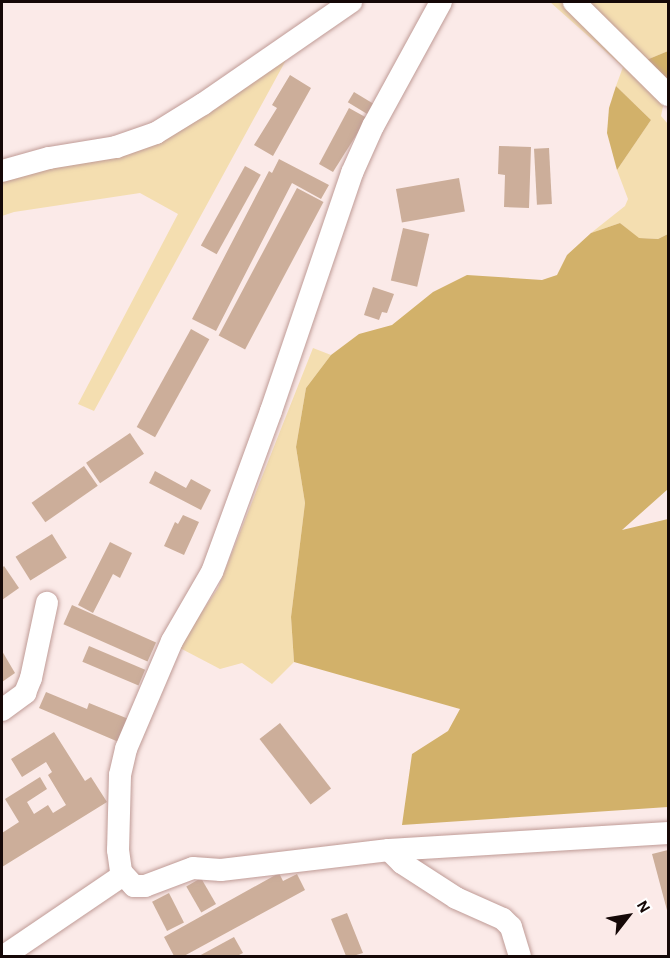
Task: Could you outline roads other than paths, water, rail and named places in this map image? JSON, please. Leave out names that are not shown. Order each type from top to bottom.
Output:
[{"type":"street","points":[[2,171],[49,158],[116,147],[156,133],[203,104],[351,2]]},
{"type":"street","points":[[441,2],[373,126],[352,172],[271,411],[212,572],[172,641],[126,749],[120,775],[118,850],[123,876],[134,886],[145,886],[193,868],[221,870],[389,850],[669,833]]},
{"type":"street","points":[[574,2],[669,95]]},
{"type":"street","points":[[2,710],[16,701],[28,686],[47,603]]},
{"type":"street","points":[[389,850],[402,863],[456,898],[503,919],[511,927],[520,957]]},
{"type":"street","points":[[4,957],[123,876]]}]
